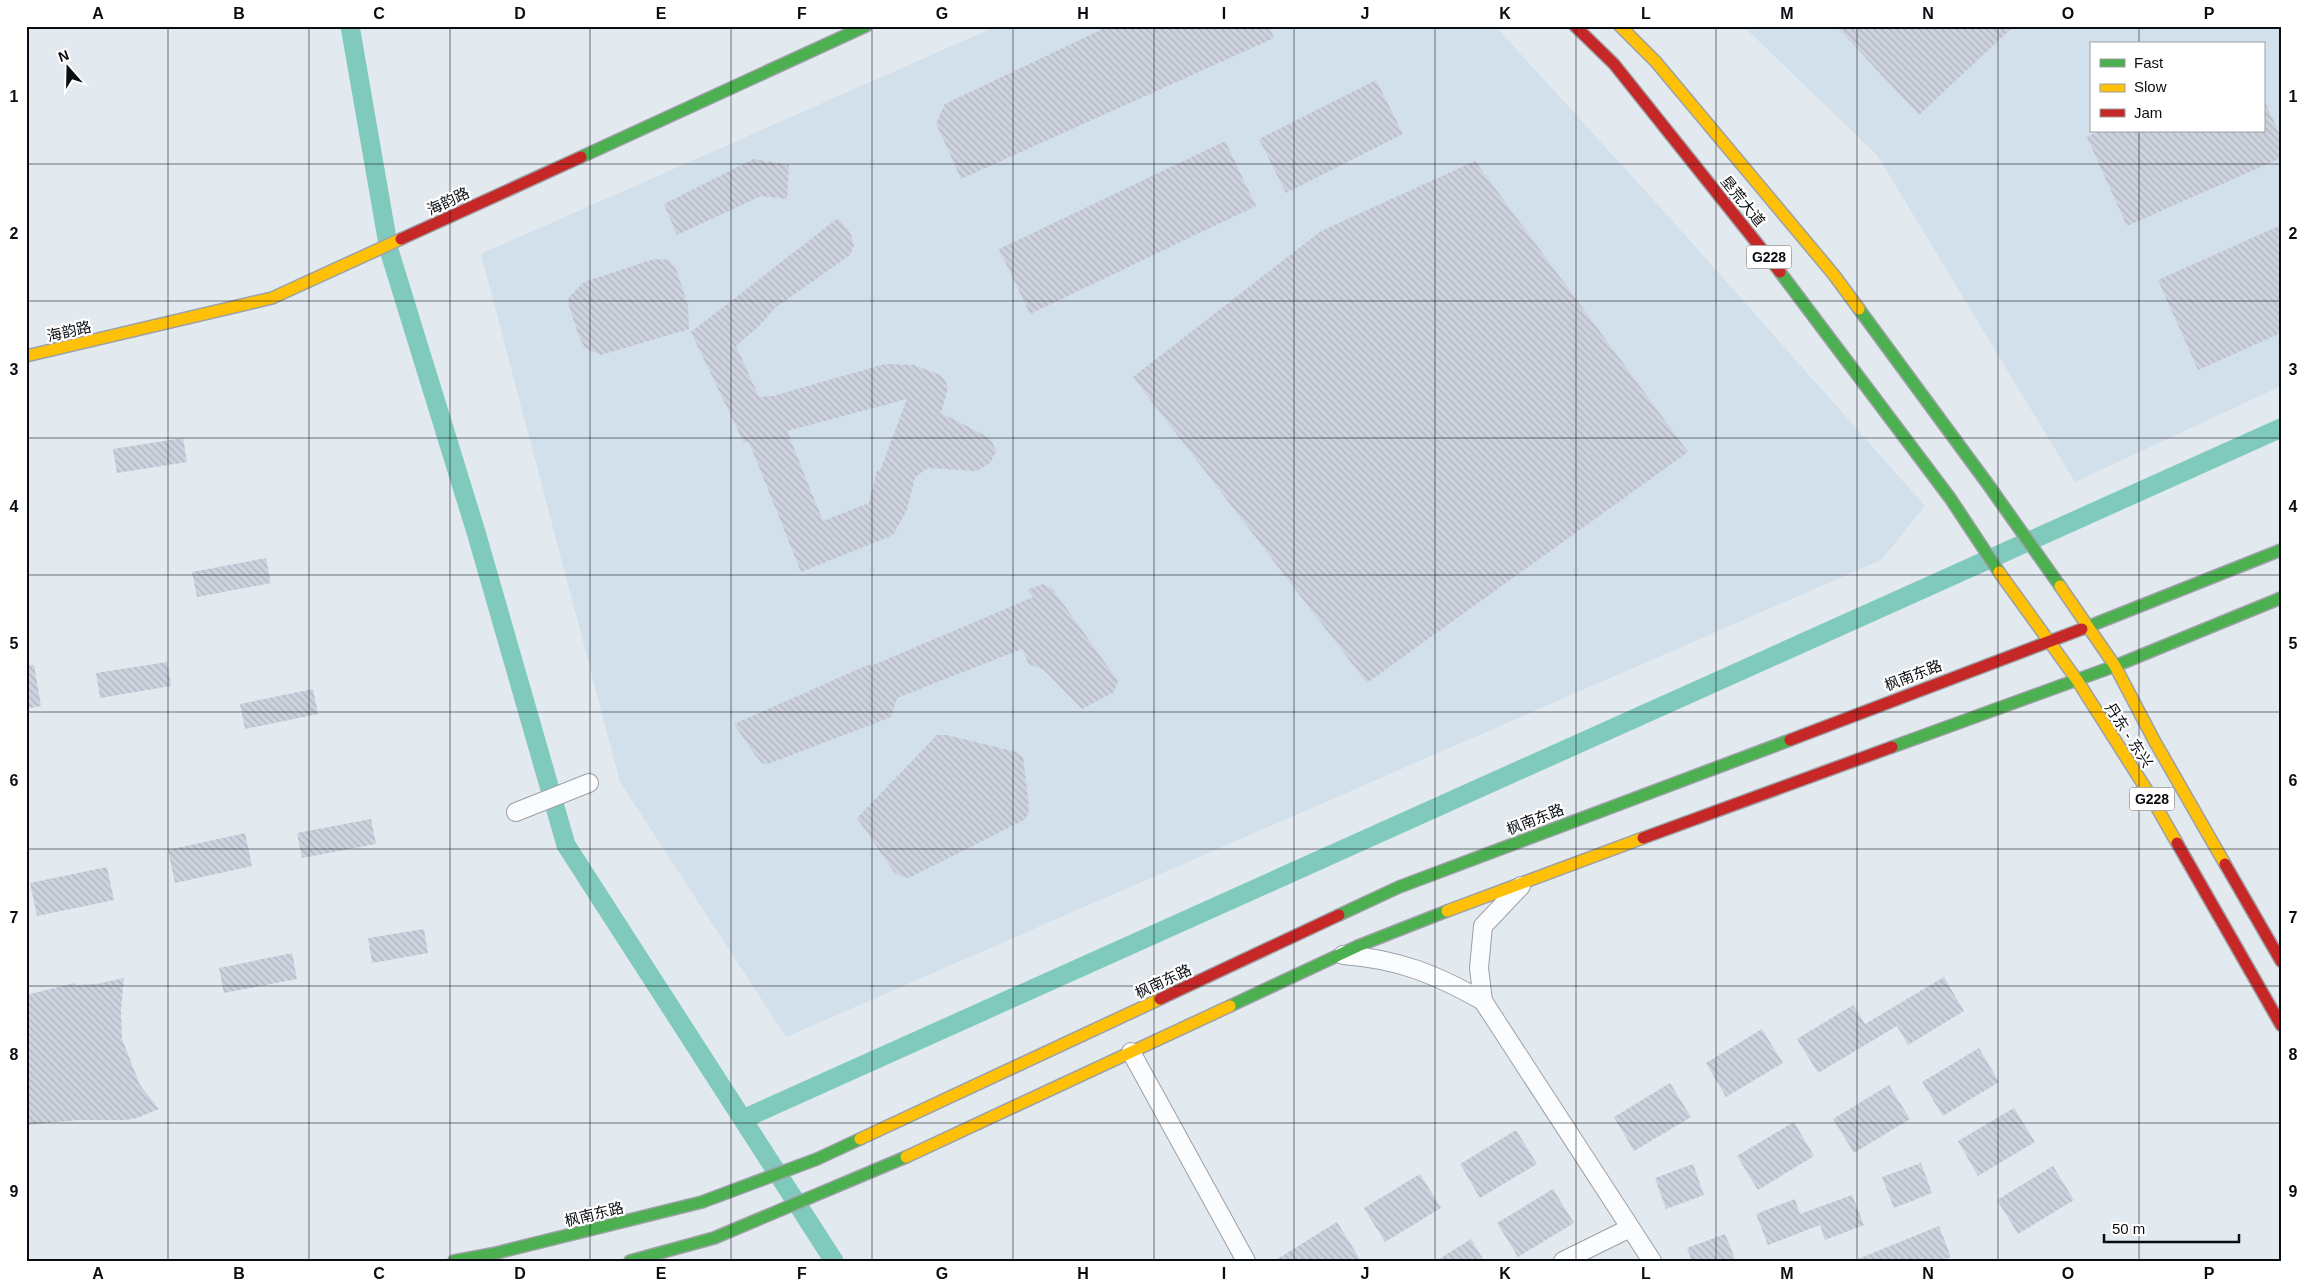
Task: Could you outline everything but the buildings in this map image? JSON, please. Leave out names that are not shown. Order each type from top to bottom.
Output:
[{"type":"main road","name":"海韵路","points":[[26,356],[272,298],[866,26]]},
{"type":"main road","name":"垦荒大道","points":[[1576,26],[1614,64],[1796,291],[1950,498]]},
{"type":"main road","name":"垦荒大道","points":[[1620,26],[1656,62],[1834,275],[1986,483]]},
{"type":"main road","name":"丹东 - 东兴","points":[[1986,483],[2115,666],[2155,742],[2281,961]]},
{"type":"main road","name":"丹东 - 东兴","points":[[1950,498],[2007,583],[2077,680],[2148,792],[2281,1025]]},
{"type":"main road","name":"枫南东路","points":[[454,1261],[492,1254],[693,1204],[818,1159],[1399,887],[2088,627],[2281,550]]},
{"type":"main road","points":[[630,1261],[714,1238],[891,1164],[1338,954],[1526,881],[2115,666],[2281,598]]},
{"type":"street","points":[[516,812],[589,783]]},
{"type":"street","points":[[1526,881],[1483,926],[1479,968],[1483,1001],[1652,1261]]},
{"type":"street","points":[[1338,954],[1398,962],[1450,983],[1483,1001]]},
{"type":"street","points":[[1130,1052],[1246,1261]]},
{"type":"street","points":[[1563,1261],[1630,1228]]},
{"type":"shaded area","points":[[997,26],[1495,26],[1669,217],[1925,506],[1881,560],[786,1037],[620,782],[481,254]]},
{"type":"shaded area","points":[[1743,26],[2281,26],[2281,386],[2075,482],[1877,155]]},
{"type":"waterway","points":[[350,26],[389,250],[476,532],[566,845],[834,1261]]},
{"type":"waterway","points":[[743,1119],[2281,428]]},
{"type":"traffic: fast","points":[[581,157],[866,26]]},
{"type":"traffic: fast","points":[[1780,272],[1950,498],[1999,572]]},
{"type":"traffic: fast","points":[[1859,309],[2060,586]]},
{"type":"traffic: fast","points":[[2082,629],[2281,550]]},
{"type":"traffic: fast","points":[[1892,747],[2115,666],[2281,598]]},
{"type":"traffic: fast","points":[[1339,915],[1399,887],[1790,740]]},
{"type":"traffic: fast","points":[[1230,1006],[1358,946],[1447,911]]},
{"type":"traffic: fast","points":[[454,1261],[492,1254],[702,1202],[817,1159],[860,1139]]},
{"type":"traffic: fast","points":[[630,1261],[714,1238],[906,1157]]},
{"type":"traffic: slow","points":[[1620,26],[1656,62],[1834,275],[1859,309]]},
{"type":"traffic: slow","points":[[26,356],[272,298],[401,239]]},
{"type":"traffic: slow","points":[[1999,572],[2077,680],[2148,792],[2177,843]]},
{"type":"traffic: slow","points":[[2060,586],[2115,666],[2155,742],[2225,864]]},
{"type":"traffic: slow","points":[[1447,911],[1643,838]]},
{"type":"traffic: slow","points":[[860,1139],[1160,999]]},
{"type":"traffic: slow","points":[[906,1157],[1230,1006]]},
{"type":"traffic: jam","points":[[1575,26],[1614,64],[1780,272]]},
{"type":"traffic: jam","points":[[401,239],[581,157]]},
{"type":"traffic: jam","points":[[1790,740],[2082,629]]},
{"type":"traffic: jam","points":[[1643,838],[1892,747]]},
{"type":"traffic: jam","points":[[2177,843],[2281,1025]]},
{"type":"traffic: jam","points":[[2225,864],[2281,961]]},
{"type":"traffic: jam","points":[[1160,999],[1339,915]]}]
